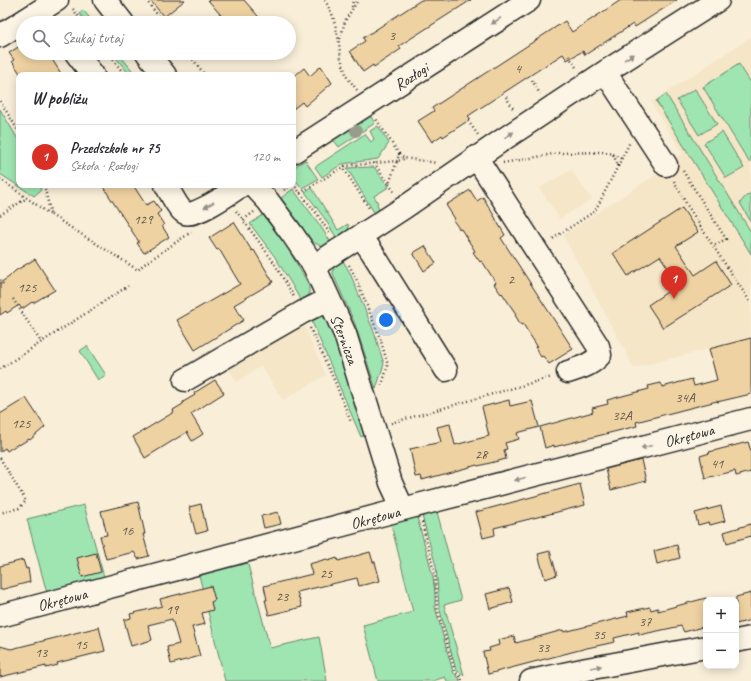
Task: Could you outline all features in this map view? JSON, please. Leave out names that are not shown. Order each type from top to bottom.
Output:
[{"type":"street","points":[[105,0],[118,16]]},
{"type":"street","name":"Rozłogi","points":[[296,150],[529,0]]},
{"type":"street","points":[[314,266],[405,207],[473,154],[605,72],[695,6],[718,0]]},
{"type":"street","points":[[42,16],[55,10]]},
{"type":"street","points":[[0,36],[16,28]]},
{"type":"street","points":[[81,60],[91,72]]},
{"type":"street","points":[[153,60],[163,72]]},
{"type":"street","points":[[605,72],[639,124],[674,167]]},
{"type":"street","points":[[473,154],[598,346],[600,355],[596,360],[568,372]]},
{"type":"street","points":[[168,188],[181,210],[189,214],[196,213],[237,188]]},
{"type":"street","name":"Sternicza","points":[[256,188],[293,234],[314,266],[345,334],[391,483],[403,509]]},
{"type":"street","points":[[361,236],[446,370]]},
{"type":"street","points":[[185,380],[303,312],[329,299]]},
{"type":"street","name":"Okrętowa","points":[[0,616],[403,509],[751,419]]},
{"type":"street","points":[[739,640],[751,638]]},
{"type":"street","points":[[531,681],[703,647]]},
{"type":"path","points":[[146,0],[159,16]]},
{"type":"path","points":[[352,0],[352,8]]},
{"type":"path","points":[[339,41],[345,21],[358,0]]},
{"type":"path","points":[[55,10],[68,16]]},
{"type":"path","points":[[113,60],[123,72]]},
{"type":"path","points":[[193,60],[203,72]]},
{"type":"path","points":[[0,101],[16,127]]},
{"type":"path","points":[[374,163],[389,184],[397,161],[404,158],[473,154],[468,121]]},
{"type":"path","points":[[536,250],[595,211],[639,124]]},
{"type":"path","points":[[501,163],[559,153],[603,152],[613,154],[622,159]]},
{"type":"path","points":[[399,154],[404,158]]},
{"type":"path","points":[[613,154],[618,166]]},
{"type":"path","points":[[345,166],[344,169],[379,224]]},
{"type":"path","points":[[674,167],[726,239],[713,246]]},
{"type":"path","points":[[674,167],[687,205],[751,303]]},
{"type":"path","points":[[0,179],[51,215],[138,270],[193,231]]},
{"type":"path","points":[[45,188],[51,215]]},
{"type":"path","points":[[287,188],[244,220],[273,261],[303,312],[335,382],[352,425]]},
{"type":"path","points":[[295,188],[317,214],[340,249],[355,276],[380,338],[388,365],[381,388]]},
{"type":"path","points":[[0,216],[27,198]]},
{"type":"path","points":[[0,280],[3,284]]},
{"type":"path","points":[[0,369],[128,286]]},
{"type":"path","points":[[13,300],[41,342]]},
{"type":"path","points":[[391,423],[568,372]]},
{"type":"path","points":[[389,416],[393,430]]},
{"type":"path","points":[[0,458],[26,501],[20,508],[0,513]]},
{"type":"path","points":[[422,522],[435,576],[437,608],[455,672],[461,677],[462,681]]},
{"type":"shaded area","points":[[751,37],[751,338],[634,368],[563,235],[669,166],[668,163],[683,154],[651,102]]},
{"type":"shaded area","points":[[571,170],[592,199],[560,219],[539,188]]},
{"type":"shaded area","points":[[302,320],[326,375],[283,400],[261,366],[237,382],[228,368],[222,366]]},
{"type":"green space","points":[[83,10],[88,16],[81,16],[79,13]]},
{"type":"green space","points":[[118,60],[124,60],[134,72],[128,72]]},
{"type":"green space","points":[[739,64],[751,83],[751,160],[749,162],[703,87]]},
{"type":"green space","points":[[695,89],[717,124],[699,135],[677,100]]},
{"type":"green space","points":[[666,94],[751,232],[751,254],[656,101]]},
{"type":"green space","points":[[0,109],[16,136],[16,184],[0,174]]},
{"type":"green space","points":[[369,114],[375,123],[339,147],[332,138]]},
{"type":"green space","points":[[378,126],[389,143],[378,159],[342,164],[322,177],[315,167],[365,134],[371,142],[374,139],[370,131]]},
{"type":"green space","points":[[722,132],[744,168],[726,178],[704,143]]},
{"type":"green space","points":[[305,160],[318,179],[302,188],[296,181],[296,166]]},
{"type":"green space","points":[[374,167],[389,187],[374,196],[380,211],[375,214],[347,168]]},
{"type":"green space","points":[[22,188],[41,188],[41,190],[34,196]]},
{"type":"green space","points":[[312,188],[338,230],[348,224],[348,232],[339,242],[325,219],[305,192]]},
{"type":"green space","points":[[293,189],[332,244],[323,247],[313,242],[281,198]]},
{"type":"green space","points":[[751,193],[751,222],[740,203]]},
{"type":"green space","points":[[263,215],[287,247],[309,285],[308,297],[301,301],[275,257],[250,224]]},
{"type":"green space","points":[[342,259],[350,273],[374,332],[384,364],[376,389],[355,324],[333,274],[334,267]]},
{"type":"green space","points":[[321,315],[326,320],[332,331],[364,435],[361,437],[310,317]]},
{"type":"green space","points":[[87,346],[106,375],[98,380],[80,351]]},
{"type":"green space","points":[[84,505],[104,577],[47,593],[27,519]]},
{"type":"green space","points":[[437,512],[461,600],[444,605],[464,675],[456,670],[443,622],[439,606],[436,566],[422,516]]},
{"type":"green space","points":[[417,517],[433,578],[435,607],[453,672],[460,681],[447,681],[445,677],[433,681],[378,681],[363,625],[413,612],[391,524]]},
{"type":"green space","points":[[247,561],[270,648],[319,637],[327,681],[225,681],[199,575]]},
{"type":"building","points":[[150,0],[185,0],[165,16],[163,16]]},
{"type":"building","points":[[208,0],[244,0],[258,16],[221,16]]},
{"type":"building","points":[[421,0],[471,0],[399,46],[401,49],[374,67],[373,65],[363,72],[350,51],[365,41],[363,38]]},
{"type":"building","points":[[621,0],[677,0],[635,27],[633,24],[585,55],[583,51],[567,60],[563,54],[468,116],[471,119],[443,137],[442,135],[432,142],[418,121],[434,111],[432,108],[565,21],[572,32]]},
{"type":"building","points":[[16,48],[16,60],[52,60],[60,72],[19,72],[9,53]]},
{"type":"building","points":[[321,66],[332,83],[305,106],[302,102],[296,107],[296,75],[304,68],[310,76]]},
{"type":"building","points":[[104,188],[135,188],[146,205],[154,201],[161,211],[157,214],[169,237],[144,253],[137,243],[139,242]]},
{"type":"building","points":[[470,190],[477,201],[483,197],[505,235],[501,238],[573,349],[549,364],[543,356],[541,357],[535,347],[537,346],[523,324],[521,325],[515,315],[516,314],[502,293],[501,294],[494,284],[496,283],[482,261],[480,262],[473,252],[475,251],[461,229],[460,230],[453,220],[455,219],[446,205]]},
{"type":"building","points":[[682,208],[698,232],[676,246],[695,275],[716,261],[731,285],[663,328],[648,305],[679,284],[660,256],[628,276],[613,253]]},
{"type":"building","points":[[234,222],[252,251],[254,250],[273,282],[234,305],[244,320],[195,350],[177,320],[240,284],[219,249],[217,250],[209,238]]},
{"type":"building","points":[[425,246],[436,263],[424,271],[413,253]]},
{"type":"building","points":[[35,259],[55,290],[22,309],[19,305],[7,313],[6,311],[0,315],[0,283],[15,271]]},
{"type":"building","points":[[751,338],[751,394],[717,401],[636,422],[637,426],[545,448],[540,427],[593,412],[592,408],[608,404],[607,400],[649,389],[648,386],[661,383],[662,387],[692,379],[694,386],[717,380],[709,349]]},
{"type":"building","points":[[215,380],[224,393],[191,414],[203,434],[192,441],[187,432],[145,458],[133,437],[174,412],[173,410],[195,395],[194,393]]},
{"type":"building","points":[[26,398],[45,427],[30,440],[29,439],[19,445],[18,444],[7,451],[5,448],[0,452],[0,414]]},
{"type":"building","points":[[509,400],[510,406],[532,401],[539,427],[517,433],[519,439],[505,443],[507,449],[504,450],[506,459],[477,465],[422,480],[421,476],[416,477],[410,449],[441,442],[437,427],[450,424],[455,445],[489,436],[482,407]]},
{"type":"building","points":[[748,442],[751,451],[751,472],[736,476],[735,471],[705,478],[700,456],[710,453],[709,452]]},
{"type":"building","points":[[641,460],[646,481],[611,490],[606,469]]},
{"type":"building","points":[[580,484],[585,505],[494,528],[495,535],[483,538],[476,512]]},
{"type":"building","points":[[138,502],[145,534],[143,534],[149,556],[138,559],[134,552],[106,559],[100,536],[107,535],[101,511]]},
{"type":"building","points":[[201,504],[207,531],[196,534],[189,507]]},
{"type":"building","points":[[721,506],[725,521],[710,525],[709,522],[698,525],[695,513]]},
{"type":"building","points":[[278,512],[281,524],[264,528],[261,516]]},
{"type":"building","points":[[751,524],[751,536],[727,543],[724,532]]},
{"type":"building","points":[[677,545],[680,558],[657,564],[654,551]]},
{"type":"building","points":[[550,551],[557,575],[545,579],[538,554]]},
{"type":"building","points":[[370,552],[373,562],[375,562],[380,581],[359,586],[357,578],[297,592],[302,607],[269,615],[265,600],[267,600],[264,586],[312,574],[309,564],[327,559],[328,561],[337,558],[338,561]]},
{"type":"building","points":[[96,553],[101,572],[82,577],[77,558]]},
{"type":"building","points":[[23,560],[26,569],[28,568],[30,582],[0,590],[0,566]]},
{"type":"building","points":[[211,586],[215,600],[211,602],[213,610],[202,613],[205,624],[192,627],[200,656],[171,664],[167,647],[179,644],[172,619],[148,625],[152,640],[131,646],[124,620],[131,618],[130,614],[162,606],[160,599]]},
{"type":"building","points":[[509,588],[513,602],[490,609],[486,594]]},
{"type":"building","points":[[751,593],[751,620],[739,623],[739,597],[736,597]]},
{"type":"building","points":[[703,599],[703,627],[684,632],[681,626],[639,635],[639,632],[614,638],[615,642],[488,674],[483,652],[490,651],[489,648],[499,645],[498,640],[514,636],[516,643],[563,630],[564,632],[628,616],[627,612],[650,607],[651,610],[658,608],[658,611]]},
{"type":"building","points":[[99,627],[105,651],[57,663],[58,665],[46,668],[46,666],[0,677],[0,646],[11,649]]},
{"type":"place","name":"Przedszkole nr 75","points":[[674,299]]}]
